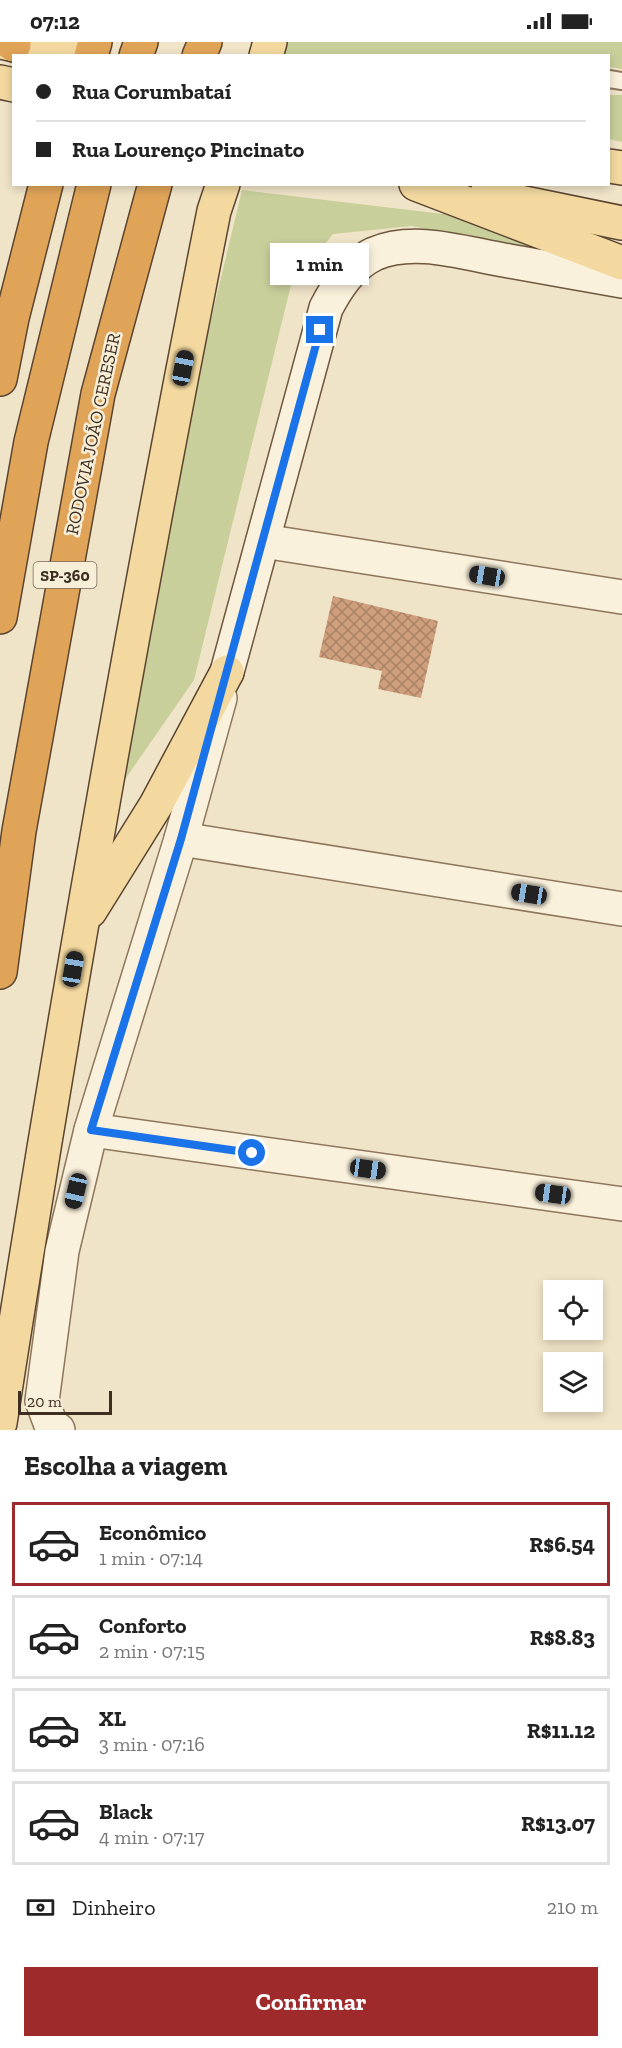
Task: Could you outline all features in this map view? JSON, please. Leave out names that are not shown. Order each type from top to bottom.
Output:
[{"type":"highway","name":"SP-360","points":[[0,617],[31,442],[94,186]]},
{"type":"highway","name":"RODOVIA JOÃO CERESER","points":[[0,972],[18,831],[98,394],[154,186]]},
{"type":"highway","points":[[0,272],[44,190]]},
{"type":"highway","points":[[0,379],[12,318],[44,190]]},
{"type":"main road","points":[[8,43],[60,54]]},
{"type":"main road","points":[[0,1423],[54,1076],[148,546],[214,211],[222,186]]},
{"type":"main road","points":[[421,186],[622,263]]},
{"type":"main road","points":[[445,186],[622,223]]},
{"type":"main road","points":[[81,926],[156,805],[227,672]]},
{"type":"street","points":[[58,1430],[51,1425],[42,1401],[62,1251],[91,1130],[181,839],[326,308],[336,289],[353,268],[372,255],[392,248],[426,246],[622,281]]},
{"type":"street","points":[[263,541],[622,597]]},
{"type":"street","points":[[181,839],[622,909]]},
{"type":"street","points":[[91,1130],[622,1204]]},
{"type":"green space","points":[[271,42],[622,42],[622,69],[610,67],[610,54],[267,54]]},
{"type":"green space","points":[[610,95],[622,95],[622,142],[610,139]]},
{"type":"green space","points":[[242,190],[460,216],[562,259],[412,226],[333,234],[291,285],[194,680],[101,814],[138,624]]},
{"type":"building","points":[[333,596],[438,621],[421,698],[378,689],[382,671],[319,657]]},
{"type":"route","points":[[252,1153],[91,1130],[181,839],[320,330]]}]
